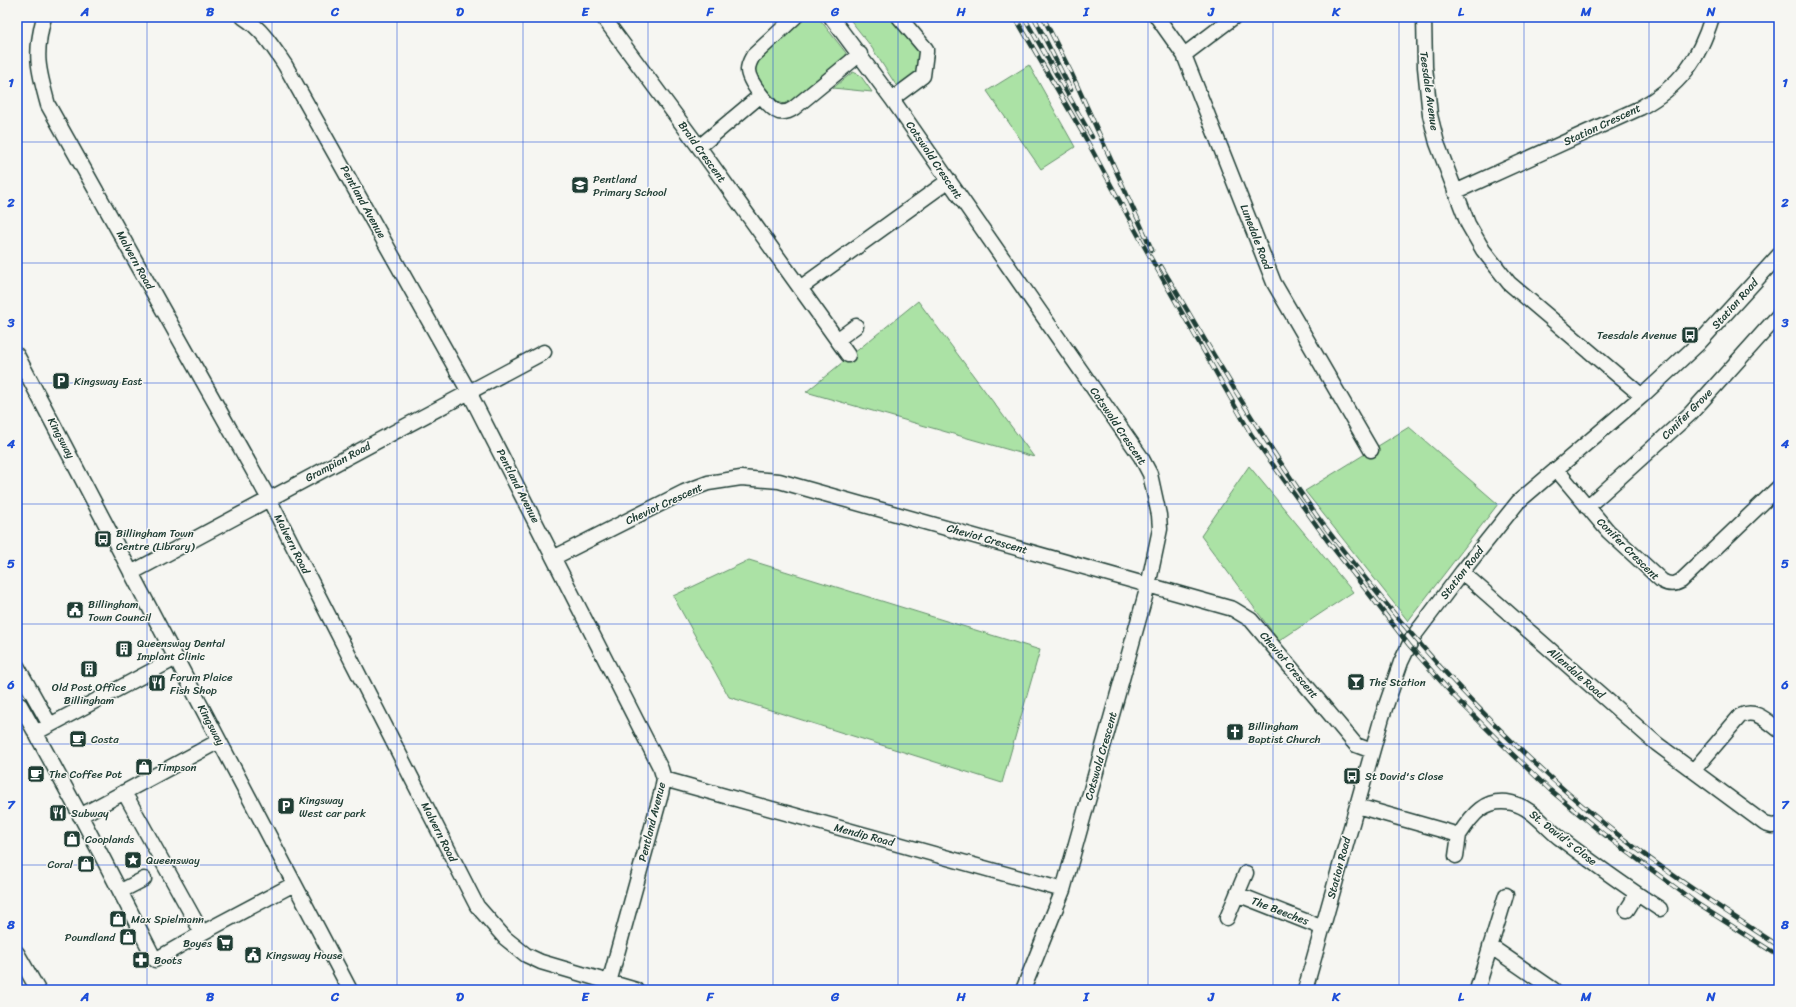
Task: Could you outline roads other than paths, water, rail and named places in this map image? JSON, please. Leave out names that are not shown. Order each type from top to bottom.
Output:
[{"type":"street","name":"Malvern Road","points":[[44,17],[38,40],[38,68],[48,105],[269,499],[476,906],[505,938],[526,955],[541,962],[608,986],[636,990]]},
{"type":"street","name":"Braid Crescent","points":[[603,17],[699,147],[848,355]]},
{"type":"street","points":[[795,17],[753,56],[749,64],[749,77],[772,108],[778,111],[788,111],[794,108],[860,54]]},
{"type":"street","name":"Cotswold Crescent","points":[[831,17],[892,99],[1141,457],[1150,474],[1158,508],[1160,529],[1148,586],[1063,890],[1023,990]]},
{"type":"street","points":[[892,99],[924,76],[926,50],[899,17]]},
{"type":"street","name":"Lunedale Road","points":[[1157,17],[1184,55],[1274,283],[1371,450]]},
{"type":"street","points":[[1184,55],[1234,17]]},
{"type":"street","name":"Teesdale Avenue","points":[[1424,17],[1424,67],[1430,114],[1437,143],[1468,224],[1483,250],[1509,283],[1642,396]]},
{"type":"street","name":"Station Crescent","points":[[1455,192],[1640,108],[1658,98],[1671,88],[1691,63],[1701,45],[1712,17]]},
{"type":"street","name":"Pentland Avenue","points":[[252,20],[270,42],[285,65],[469,392],[661,769],[664,779],[608,986]]},
{"type":"street","points":[[699,147],[761,95]]},
{"type":"street","points":[[800,288],[948,181]]},
{"type":"street","name":"Station Road","points":[[1305,990],[1372,751],[1391,688],[1409,645],[1462,572],[1518,502],[1642,396],[1699,344],[1779,255]]},
{"type":"street","name":"Conifer Grove","points":[[1587,507],[1690,414],[1779,315]]},
{"type":"street","points":[[838,340],[856,326]]},
{"type":"street","name":"Grampian Road","points":[[131,573],[544,352]]},
{"type":"street","name":"Kingsway","points":[[17,355],[350,990]]},
{"type":"street","name":"Conifer Crescent","points":[[1556,469],[1608,530],[1662,581],[1669,584],[1675,584],[1681,581],[1779,487]]},
{"type":"street","name":"Cheviot Crescent","points":[[554,557],[684,492],[708,483],[741,478],[779,481],[905,515],[1232,609],[1250,620],[1356,745],[1372,751]]},
{"type":"street","name":"Allendale Road","points":[[1462,572],[1657,744],[1765,824],[1772,826],[1779,825]]},
{"type":"street","points":[[35,733],[176,658]]},
{"type":"street","points":[[17,666],[50,726]]},
{"type":"street","points":[[18,712],[35,733],[121,891],[155,960],[294,884]]},
{"type":"street","points":[[1694,770],[1740,716],[1745,713],[1751,712],[1758,715],[1779,730]]},
{"type":"street","points":[[80,816],[219,741]]},
{"type":"street","name":"Mendip Road","points":[[664,779],[1063,890]]},
{"type":"street","points":[[124,792],[202,933]]},
{"type":"street","name":"St. David's Close","points":[[1459,834],[1470,817],[1477,810],[1487,805],[1501,802],[1512,803],[1532,812],[1559,837],[1636,894],[1660,909]]},
{"type":"street","points":[[1357,806],[1459,834],[1456,856]]},
{"type":"street","name":"The Beeches","points":[[1227,918],[1246,873]]},
{"type":"street","points":[[121,891],[144,879]]},
{"type":"street","name":"The Beeches","points":[[1237,894],[1323,928]]},
{"type":"street","points":[[1627,910],[1636,894]]},
{"type":"street","points":[[1477,990],[1506,895]]},
{"type":"street","points":[[1490,946],[1554,990]]},
{"type":"street","points":[[17,953],[38,990]]},
{"type":"railway","points":[[1015,17],[1085,137],[1144,246],[1251,434],[1327,540],[1409,645],[1452,694],[1550,790],[1602,833],[1699,905],[1779,956]]},
{"type":"railway","points":[[1024,17],[1092,137]]},
{"type":"railway","points":[[1034,17],[1071,90]]},
{"type":"railway","points":[[1043,17],[1071,72],[1152,250]]},
{"type":"railway","points":[[1161,266],[1236,392],[1317,516],[1408,631],[1461,690],[1517,747],[1607,826],[1648,858],[1779,946]]},
{"type":"place","name":"Pentland Primary School","points":[[580,185]]},
{"type":"place","name":"Teesdale Avenue","points":[[1690,335]]},
{"type":"place","name":"Kingsway East","points":[[61,381]]},
{"type":"place","name":"Billingham Town Centre (Library)","points":[[103,539]]},
{"type":"place","name":"Billingham Town Council","points":[[75,610]]},
{"type":"place","name":"Queensway Dental Implant Clinic","points":[[124,649]]},
{"type":"place","name":"Old Post Office Billingham","points":[[89,669]]},
{"type":"place","name":"The Station","points":[[1356,682]]},
{"type":"place","name":"Forum Plaice Fish Shop","points":[[157,683]]},
{"type":"place","name":"Billingham Baptist Church","points":[[1235,732]]},
{"type":"place","name":"Costa","points":[[78,739]]},
{"type":"place","name":"Timpson","points":[[144,767]]},
{"type":"place","name":"The Coffee Pot","points":[[36,774]]},
{"type":"place","name":"St David's Close","points":[[1352,776]]},
{"type":"place","name":"Kingsway West car park","points":[[286,806]]},
{"type":"place","name":"Subway","points":[[58,813]]},
{"type":"place","name":"Cooplands","points":[[72,839]]},
{"type":"place","name":"Queensway","points":[[133,860]]},
{"type":"place","name":"Coral","points":[[86,864]]},
{"type":"place","name":"Max Spielmann","points":[[118,919]]},
{"type":"place","name":"Poundland","points":[[128,937]]},
{"type":"place","name":"Boyes","points":[[225,943]]},
{"type":"place","name":"Kingsway House","points":[[253,955]]},
{"type":"place","name":"Boots","points":[[141,960]]}]
